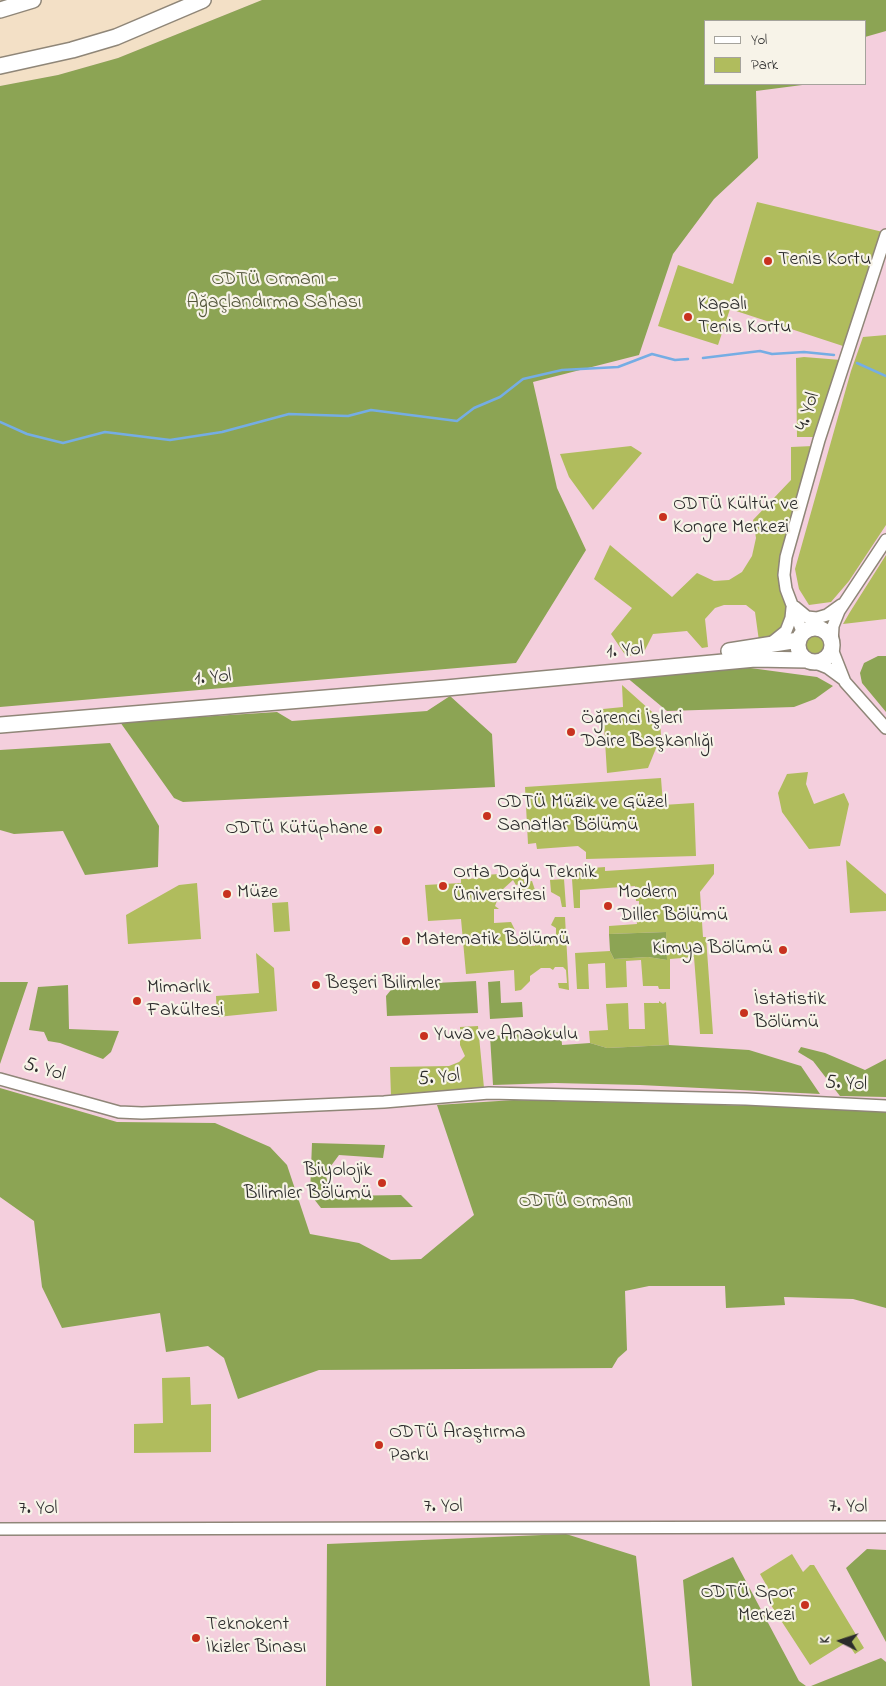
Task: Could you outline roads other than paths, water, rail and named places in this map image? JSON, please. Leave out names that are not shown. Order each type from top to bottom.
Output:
[{"type":"main road","points":[[8,6],[34,0]]},
{"type":"main road","points":[[0,66],[72,50],[116,37],[203,0]]},
{"type":"main road","points":[[812,629],[818,629],[827,634],[832,646],[826,659],[810,661],[799,649],[801,637],[812,629]]},
{"type":"main road","name":"1. Yol","points":[[602,669],[765,646],[801,637]]},
{"type":"main road","name":"1. Yol","points":[[0,725],[104,712],[446,684],[602,669],[755,659],[810,661]]},
{"type":"main road","name":"1. Yol","points":[[0,716],[104,712]]},
{"type":"street","name":"4. Yol","points":[[801,637],[792,602],[786,589],[784,574],[786,554],[819,440],[886,235]]},
{"type":"street","points":[[845,680],[832,646],[836,618],[844,602],[886,540]]},
{"type":"street","name":"4. Yol","points":[[765,646],[786,631],[791,618],[792,602]]},
{"type":"street","points":[[792,602],[799,612],[812,618],[828,615],[844,602]]},
{"type":"street","points":[[810,661],[828,668],[845,680],[886,728]]},
{"type":"street","name":"5. Yol","points":[[0,1079],[119,1112],[142,1114],[384,1102],[489,1093],[727,1098],[886,1106]]},
{"type":"street","name":"7. Yol","points":[[0,1529],[886,1527]]},
{"type":"waterway","points":[[703,358],[760,351],[772,354],[804,352],[834,355]]},
{"type":"waterway","points":[[0,422],[27,434],[63,443],[105,432],[170,440],[222,432],[289,414],[348,416],[371,410],[457,421],[474,408],[500,397],[523,379],[562,370],[618,367],[652,354],[675,360],[688,359]]},
{"type":"waterway","points":[[857,363],[886,376]]},
{"type":"place","name":"Tenis Kortu","points":[[768,261]]},
{"type":"place","name":"Kapalı Tenis Kortu","points":[[688,317]]},
{"type":"place","name":"ODTÜ Kültür ve Kongre Merkezi","points":[[663,517]]},
{"type":"place","name":"Öğrenci İşleri Daire Başkanlığı","points":[[571,732]]},
{"type":"place","name":"ODTÜ Müzik ve Güzel Sanatlar Bölümü","points":[[487,816]]},
{"type":"place","name":"ODTÜ Kütüphane","points":[[378,830]]},
{"type":"place","name":"Orta Doğu Teknik Üniversitesi","points":[[443,886]]},
{"type":"place","name":"Müze","points":[[227,894]]},
{"type":"place","name":"Modern Diller Bölümü","points":[[608,906]]},
{"type":"place","name":"Matematik Bölümü","points":[[406,941]]},
{"type":"place","name":"Kimya Bölümü","points":[[783,950]]},
{"type":"place","name":"Beşeri Bilimler","points":[[316,985]]},
{"type":"place","name":"Mimarlık Fakültesi","points":[[137,1001]]},
{"type":"place","name":"İstatistik Bölümü","points":[[744,1013]]},
{"type":"place","name":"Yuva ve Anaokulu","points":[[424,1036]]},
{"type":"place","name":"Biyolojik Bilimler Bölümü","points":[[382,1183]]},
{"type":"place","name":"ODTÜ Araştırma Parkı","points":[[379,1445]]},
{"type":"place","name":"ODTÜ Spor Merkezi","points":[[805,1605]]},
{"type":"place","name":"Teknokent İkizler Binası","points":[[196,1638]]},
{"type":"park label","name":"ODTÜ Ormanı - Ağaçlandırma Sahası","points":[[274,292]]},
{"type":"park label","name":"ODTÜ Ormanı","points":[[575,1203]]}]
